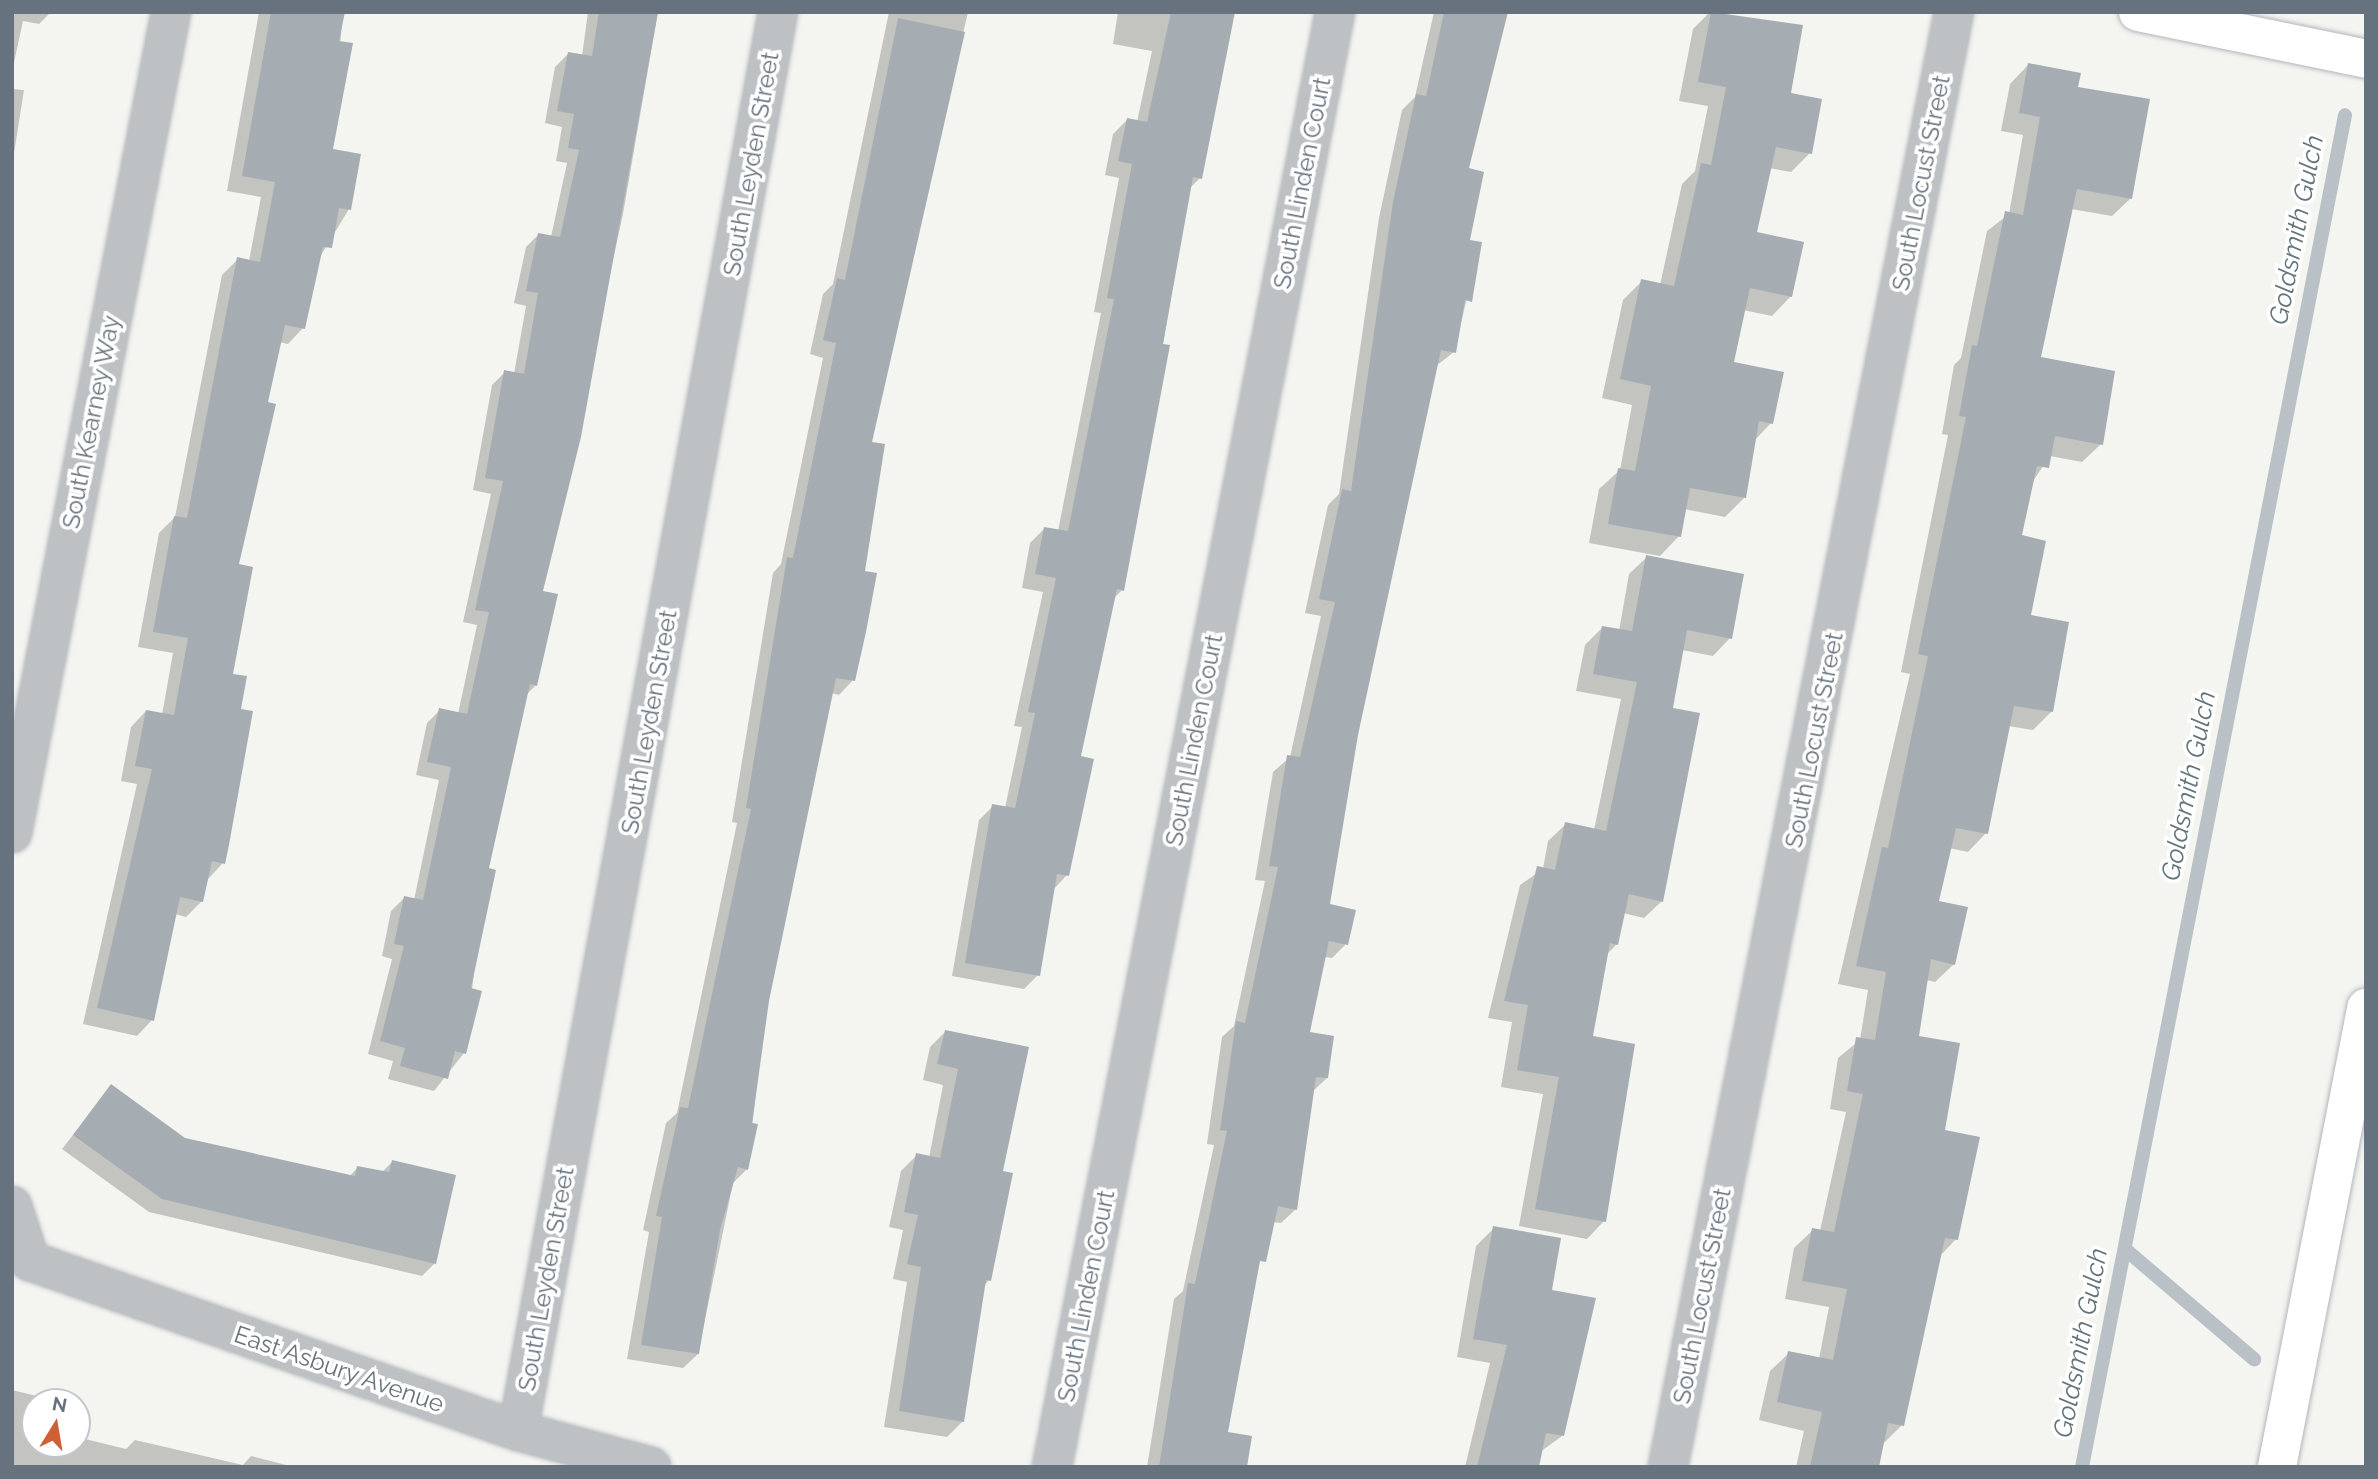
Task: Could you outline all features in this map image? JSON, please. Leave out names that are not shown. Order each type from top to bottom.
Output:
[{"type":"main road","points":[[2138,12],[2366,59]]},
{"type":"main road","points":[[2277,1467],[2366,1008]]},
{"type":"street","name":"South Kearney Way","points":[[12,833],[171,12]]},
{"type":"street","name":"South Leyden Street","points":[[518,1431],[778,12]]},
{"type":"street","name":"South Linden Court","points":[[1052,1467],[1335,12]]},
{"type":"street","name":"South Locust Street","points":[[1668,1467],[1954,12]]},
{"type":"street","name":"East Asbury Avenue","points":[[12,1206],[30,1261],[518,1431],[651,1467]]},
{"type":"building","points":[[271,12],[345,12],[339,41],[353,43],[333,149],[361,154],[351,210],[339,208],[332,248],[323,247],[305,329],[285,325],[268,402],[276,404],[239,564],[253,567],[233,674],[247,676],[241,709],[253,711],[229,845],[225,864],[212,861],[203,902],[180,897],[154,1021],[97,1008],[152,769],[135,766],[146,710],[174,715],[188,638],[153,632],[174,516],[187,518],[237,257],[260,262],[275,182],[242,176]]},
{"type":"building","points":[[599,12],[658,12],[581,437],[543,591],[558,594],[537,686],[530,684],[489,868],[496,870],[471,988],[482,991],[466,1054],[455,1051],[448,1079],[400,1066],[405,1048],[380,1041],[404,946],[394,944],[404,896],[423,900],[451,767],[427,762],[439,708],[467,714],[489,612],[475,610],[503,481],[485,478],[504,370],[524,374],[538,293],[526,291],[538,233],[560,237],[579,150],[568,148],[574,114],[557,111],[568,52],[592,56]]},
{"type":"building","points":[[1171,12],[1235,12],[1202,179],[1193,177],[1163,344],[1170,345],[1124,591],[1117,589],[1081,756],[1094,759],[1069,876],[1057,874],[1040,976],[965,963],[992,804],[1015,808],[1035,713],[1028,712],[1056,578],[1035,574],[1044,527],[1068,531],[1114,299],[1107,298],[1132,164],[1118,161],[1127,118],[1147,122]]},
{"type":"building","points":[[1444,12],[1508,12],[1469,168],[1484,172],[1470,240],[1482,242],[1472,302],[1465,300],[1456,353],[1441,350],[1358,735],[1330,904],[1356,910],[1348,945],[1329,941],[1310,1032],[1334,1036],[1328,1078],[1316,1077],[1297,1210],[1278,1206],[1266,1262],[1260,1261],[1228,1432],[1252,1436],[1247,1467],[1159,1467],[1188,1283],[1195,1284],[1227,1131],[1220,1130],[1236,1021],[1245,1023],[1278,867],[1269,866],[1287,755],[1300,757],[1335,602],[1319,599],[1342,489],[1351,491],[1393,202],[1416,94],[1426,96]]},
{"type":"building","points":[[1711,12],[1803,25],[1791,93],[1822,99],[1812,154],[1776,147],[1757,232],[1804,242],[1792,297],[1750,288],[1734,362],[1784,372],[1773,424],[1759,421],[1746,498],[1690,488],[1681,537],[1608,524],[1618,468],[1635,471],[1651,386],[1620,379],[1641,279],[1674,286],[1701,163],[1711,165],[1726,87],[1698,82]]},
{"type":"building","points":[[898,18],[965,32],[872,442],[885,444],[865,571],[877,573],[866,632],[855,681],[836,678],[769,1001],[752,1123],[758,1124],[748,1170],[738,1167],[720,1230],[699,1354],[641,1345],[662,1217],[656,1216],[680,1107],[688,1108],[751,809],[746,808],[787,557],[793,558],[836,343],[823,340],[837,278],[845,280]]},
{"type":"building","points":[[2028,63],[2081,73],[2078,87],[2150,99],[2132,199],[2077,189],[2041,357],[2115,371],[2103,445],[2055,436],[2049,468],[2037,466],[2022,535],[2046,541],[2031,615],[2069,622],[2053,712],[2014,706],[1988,834],[1956,828],[1939,901],[1968,907],[1955,965],[1931,959],[1919,1036],[1960,1043],[1945,1130],[1980,1137],[1958,1240],[1945,1238],[1904,1426],[1888,1423],[1879,1467],[1810,1467],[1822,1412],[1777,1402],[1788,1351],[1833,1360],[1847,1289],[1802,1281],[1812,1228],[1834,1232],[1863,1094],[1847,1091],[1856,1037],[1875,1040],[1886,972],[1856,966],[1882,847],[1888,848],[1928,656],[1918,654],[1966,417],[1959,416],[1972,345],[1977,346],[2005,211],[2023,215],[2040,117],[2019,113]]},
{"type":"building","points":[[1646,555],[1744,574],[1732,639],[1687,630],[1673,708],[1700,713],[1663,902],[1629,894],[1618,945],[1610,943],[1593,1036],[1635,1044],[1606,1222],[1535,1209],[1559,1077],[1517,1070],[1528,1005],[1504,1001],[1537,866],[1555,870],[1565,822],[1606,831],[1637,682],[1593,674],[1602,626],[1632,631]]},
{"type":"building","points":[[945,1030],[1029,1047],[1003,1171],[1013,1173],[991,1281],[986,1280],[964,1422],[899,1411],[921,1267],[907,1264],[918,1215],[904,1212],[916,1153],[940,1158],[958,1069],[937,1064]]},
{"type":"building","points":[[111,1084],[185,1138],[355,1176],[357,1166],[389,1172],[392,1160],[456,1175],[436,1264],[162,1199],[73,1135]]},
{"type":"building","points":[[1493,1226],[1561,1238],[1552,1290],[1596,1298],[1564,1436],[1546,1433],[1539,1467],[1477,1467],[1507,1345],[1473,1339]]},
{"type":"waterway","name":"Goldsmith Gulch","points":[[2082,1467],[2345,115]]},
{"type":"waterway","points":[[2125,1249],[2254,1359]]}]
